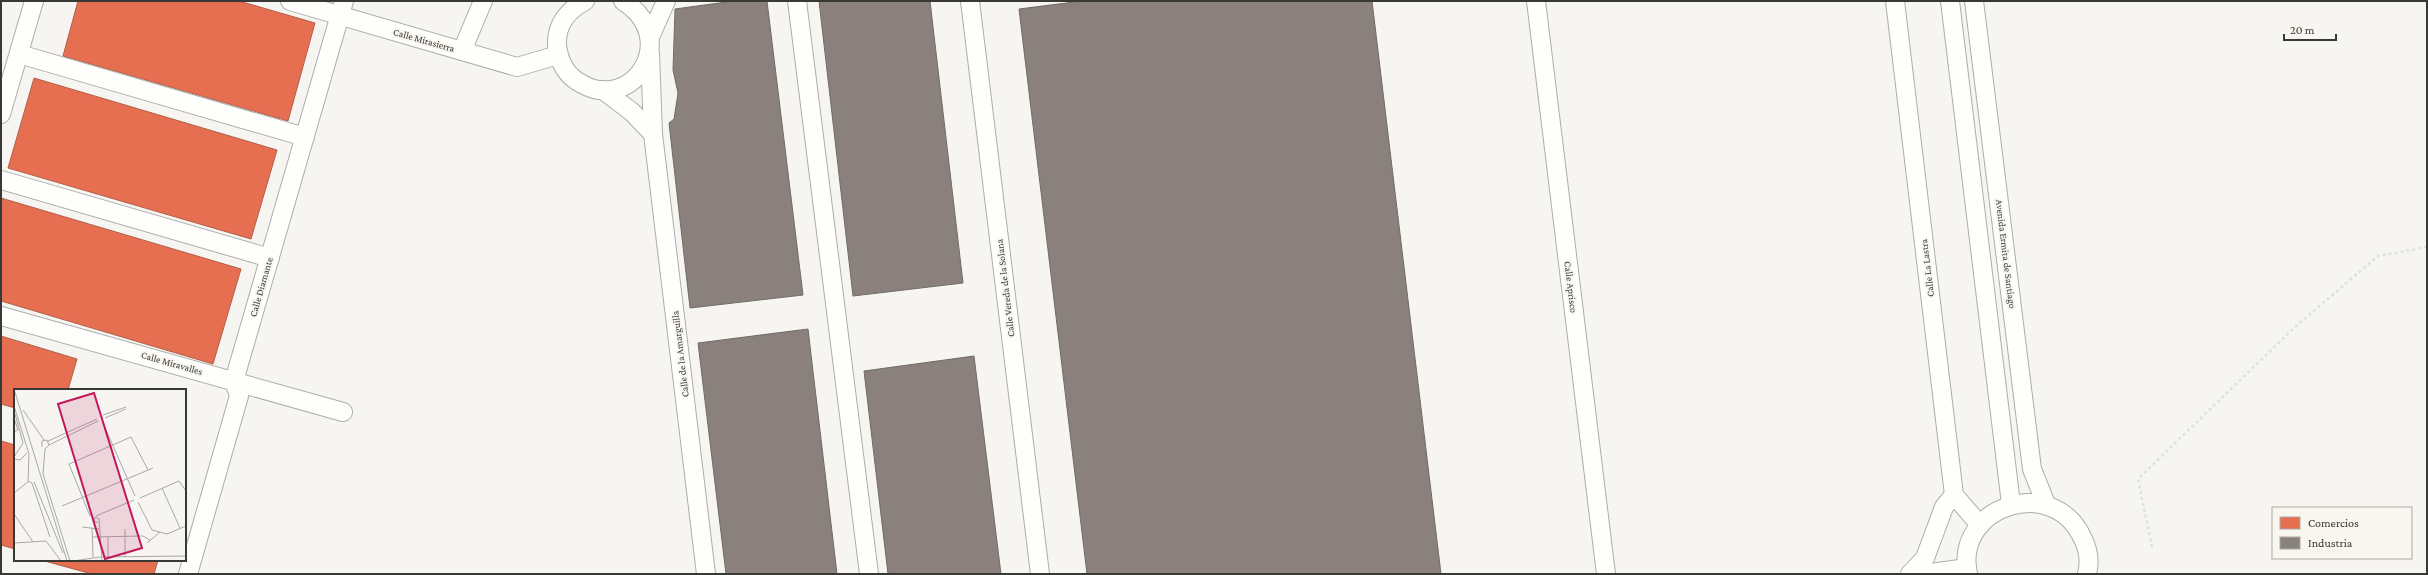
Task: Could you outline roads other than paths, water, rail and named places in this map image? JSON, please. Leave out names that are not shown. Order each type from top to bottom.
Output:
[{"type":"street","points":[[1,114],[34,1]]},
{"type":"street","name":"Calle Mirasierra","points":[[290,1],[342,8],[462,51],[517,67],[558,55]]},
{"type":"street","points":[[462,51],[483,1]]},
{"type":"street","points":[[584,1],[566,15],[560,27],[557,41],[558,55],[564,69],[574,80],[588,88],[603,90],[619,88],[633,80],[644,68],[650,45],[666,1]]},
{"type":"street","points":[[623,1],[635,8],[642,17],[650,45]]},
{"type":"street","points":[[797,1],[869,574]]},
{"type":"street","name":"Calle Vereda de la Solana","points":[[970,1],[1040,574]]},
{"type":"street","name":"Calle Aprisco","points":[[1536,1],[1606,574]]},
{"type":"street","name":"Calle La Lastra","points":[[1895,1],[1954,495]]},
{"type":"street","points":[[1950,1],[2011,504]]},
{"type":"street","name":"Avenida Ermita de Santiago","points":[[1974,1],[2032,469],[2046,504]]},
{"type":"street","name":"Calle Diamante","points":[[188,574],[239,396],[234,381],[342,8]]},
{"type":"street","name":"Calle de la Amarguilla","points":[[650,45],[653,134],[706,574]]},
{"type":"street","points":[[19,54],[305,137]]},
{"type":"street","points":[[603,90],[632,112],[653,134]]},
{"type":"street","points":[[1,180],[270,258]]},
{"type":"street","name":"Calle Miravalles","points":[[1,316],[343,412]]},
{"type":"street","points":[[1910,574],[1925,558],[1944,508],[1954,495],[1980,525]]},
{"type":"street","points":[[1924,574],[1968,571],[1968,553],[1972,538],[1980,525],[1994,512],[2011,504],[2028,502],[2046,504],[2064,514],[2078,529],[2087,548],[2087,574]]}]
